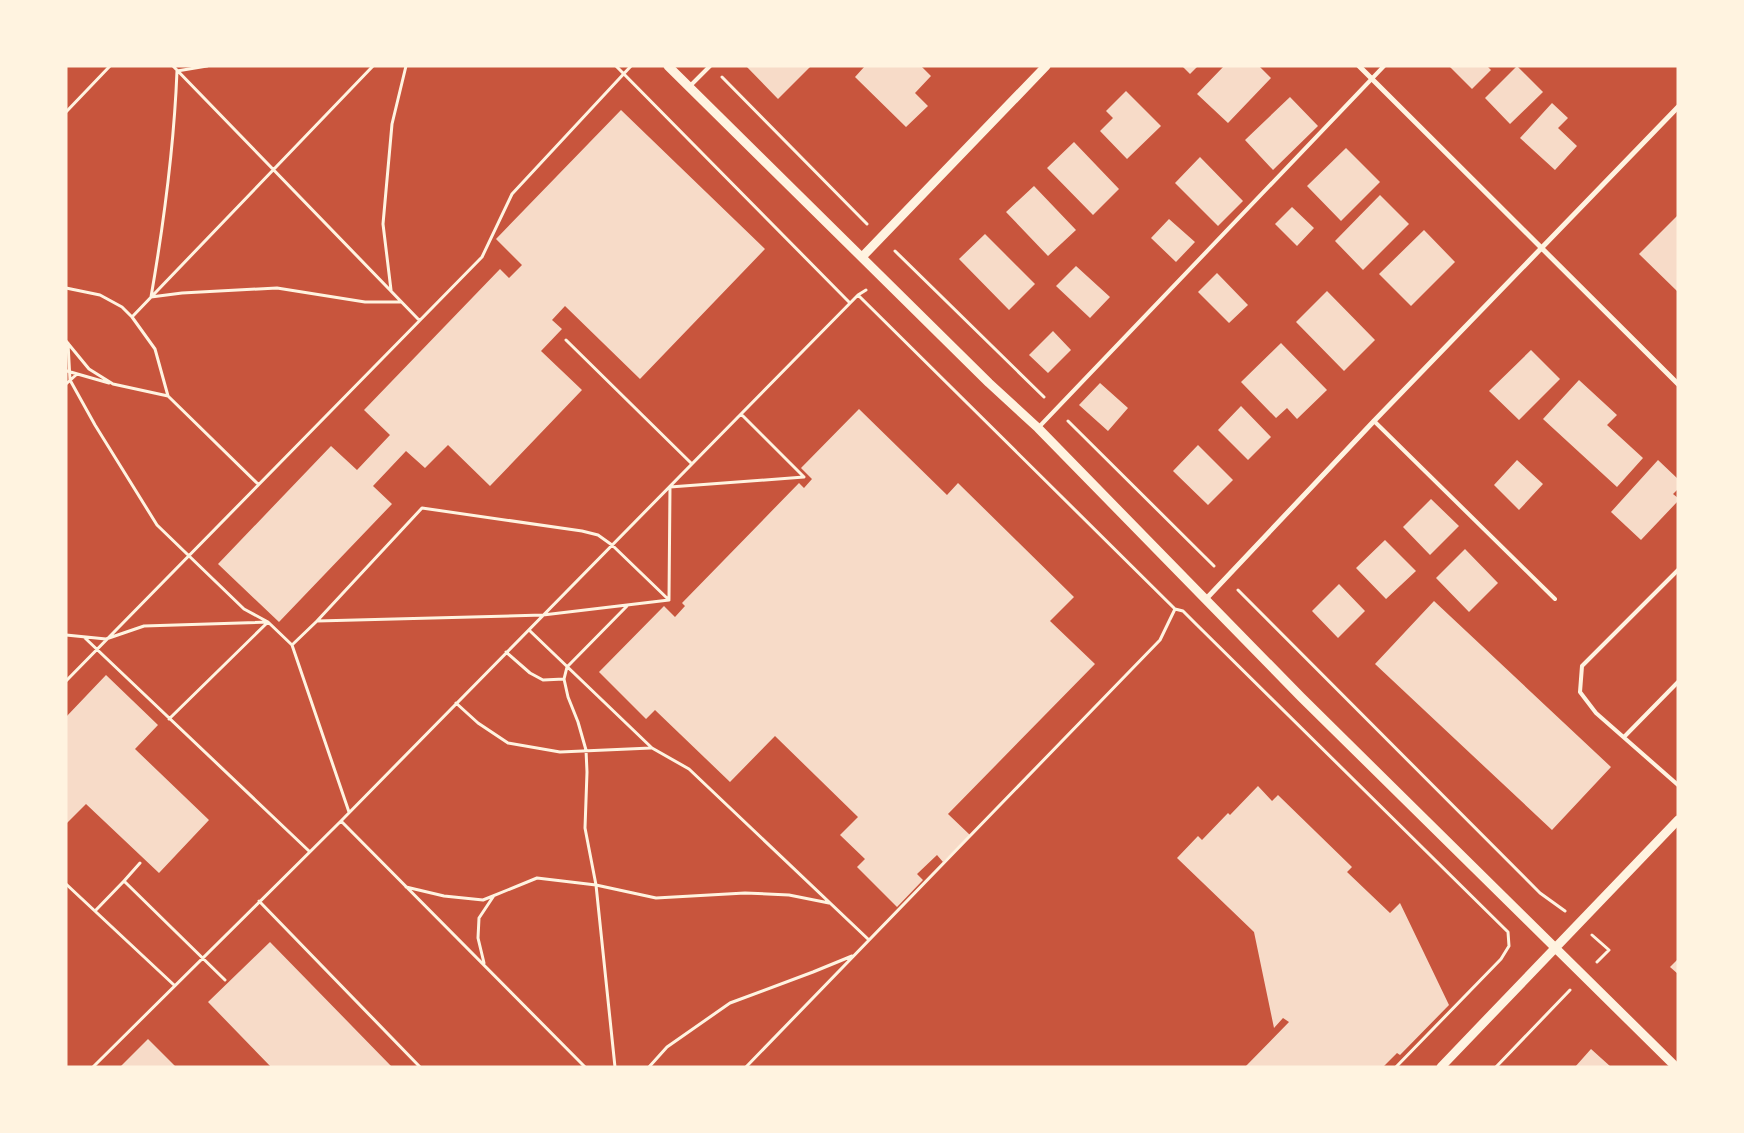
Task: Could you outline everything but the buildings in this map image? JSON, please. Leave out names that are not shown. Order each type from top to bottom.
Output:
[{"type":"street","points":[[668,66],[988,383],[1038,428],[1301,697],[1676,1067]]},
{"type":"street","points":[[862,257],[1046,66]]},
{"type":"street","points":[[1359,66],[1678,384]]},
{"type":"street","points":[[1206,599],[1374,421],[1678,107]]},
{"type":"street","points":[[1441,1067],[1678,820]]},
{"type":"lane","points":[[689,88],[710,66]]},
{"type":"lane","points":[[1038,428],[1384,66]]},
{"type":"lane","points":[[1374,421],[1555,599]]},
{"type":"lane","points":[[1678,570],[1582,666],[1580,692],[1596,713],[1678,785]]},
{"type":"lane","points":[[1624,737],[1678,682]]},
{"type":"path","points":[[66,112],[110,66]]},
{"type":"path","points":[[173,66],[419,320]]},
{"type":"path","points":[[177,71],[207,66]]},
{"type":"path","points":[[132,317],[373,66]]},
{"type":"path","points":[[390,290],[383,224],[392,124],[406,66]]},
{"type":"path","points":[[616,66],[850,303]]},
{"type":"path","points":[[66,681],[482,257],[512,194],[631,66]]},
{"type":"path","points":[[151,296],[165,210],[175,116],[177,71]]},
{"type":"path","points":[[718,73],[880,237],[1056,409],[1540,893],[1580,922],[1608,950],[1496,1067]]},
{"type":"path","points":[[93,1067],[349,812],[858,295],[884,278],[904,260]]},
{"type":"path","points":[[66,288],[100,295],[122,308],[132,317],[155,349],[168,396],[258,484]]},
{"type":"path","points":[[151,296],[277,288],[365,302],[401,302]]},
{"type":"path","points":[[858,295],[1175,609],[1183,611],[1508,932],[1509,946],[1501,959],[1396,1067]]},
{"type":"path","points":[[566,340],[692,464]]},
{"type":"path","points":[[67,342],[89,369],[113,384]]},
{"type":"path","points":[[67,342],[67,371],[70,380],[95,425],[158,525],[244,609],[268,622],[292,645],[349,812]]},
{"type":"path","points":[[67,371],[113,384],[168,396]]},
{"type":"path","points":[[66,384],[77,374]]},
{"type":"path","points":[[670,487],[804,477],[741,414]]},
{"type":"path","points":[[669,600],[670,487]]},
{"type":"path","points":[[292,645],[317,621],[422,508],[582,531],[598,535],[612,545],[669,600]]},
{"type":"path","points":[[317,621],[543,614],[669,600]]},
{"type":"path","points":[[615,1067],[596,884],[585,828],[586,750],[568,697],[564,679],[567,667],[628,605]]},
{"type":"path","points":[[746,1067],[1160,640],[1175,609]]},
{"type":"path","points":[[66,635],[106,639],[144,626],[268,622]]},
{"type":"path","points":[[169,719],[268,622]]},
{"type":"path","points":[[528,630],[652,748],[689,769],[869,940]]},
{"type":"path","points":[[84,637],[309,852]]},
{"type":"path","points":[[506,652],[530,674],[543,680],[564,679]]},
{"type":"path","points":[[456,703],[478,723],[508,743],[560,752],[652,748]]},
{"type":"path","points":[[340,820],[584,1067]]},
{"type":"path","points":[[95,911],[140,863]]},
{"type":"path","points":[[406,887],[444,896],[483,900],[538,878],[596,884],[656,898],[745,892],[789,895],[830,903]]},
{"type":"path","points":[[124,881],[225,980]]},
{"type":"path","points":[[66,884],[174,985]]},
{"type":"path","points":[[484,965],[478,938],[479,918],[493,896]]},
{"type":"path","points":[[259,901],[420,1067]]},
{"type":"path","points":[[650,1067],[667,1047],[730,1003],[855,954]]}]
